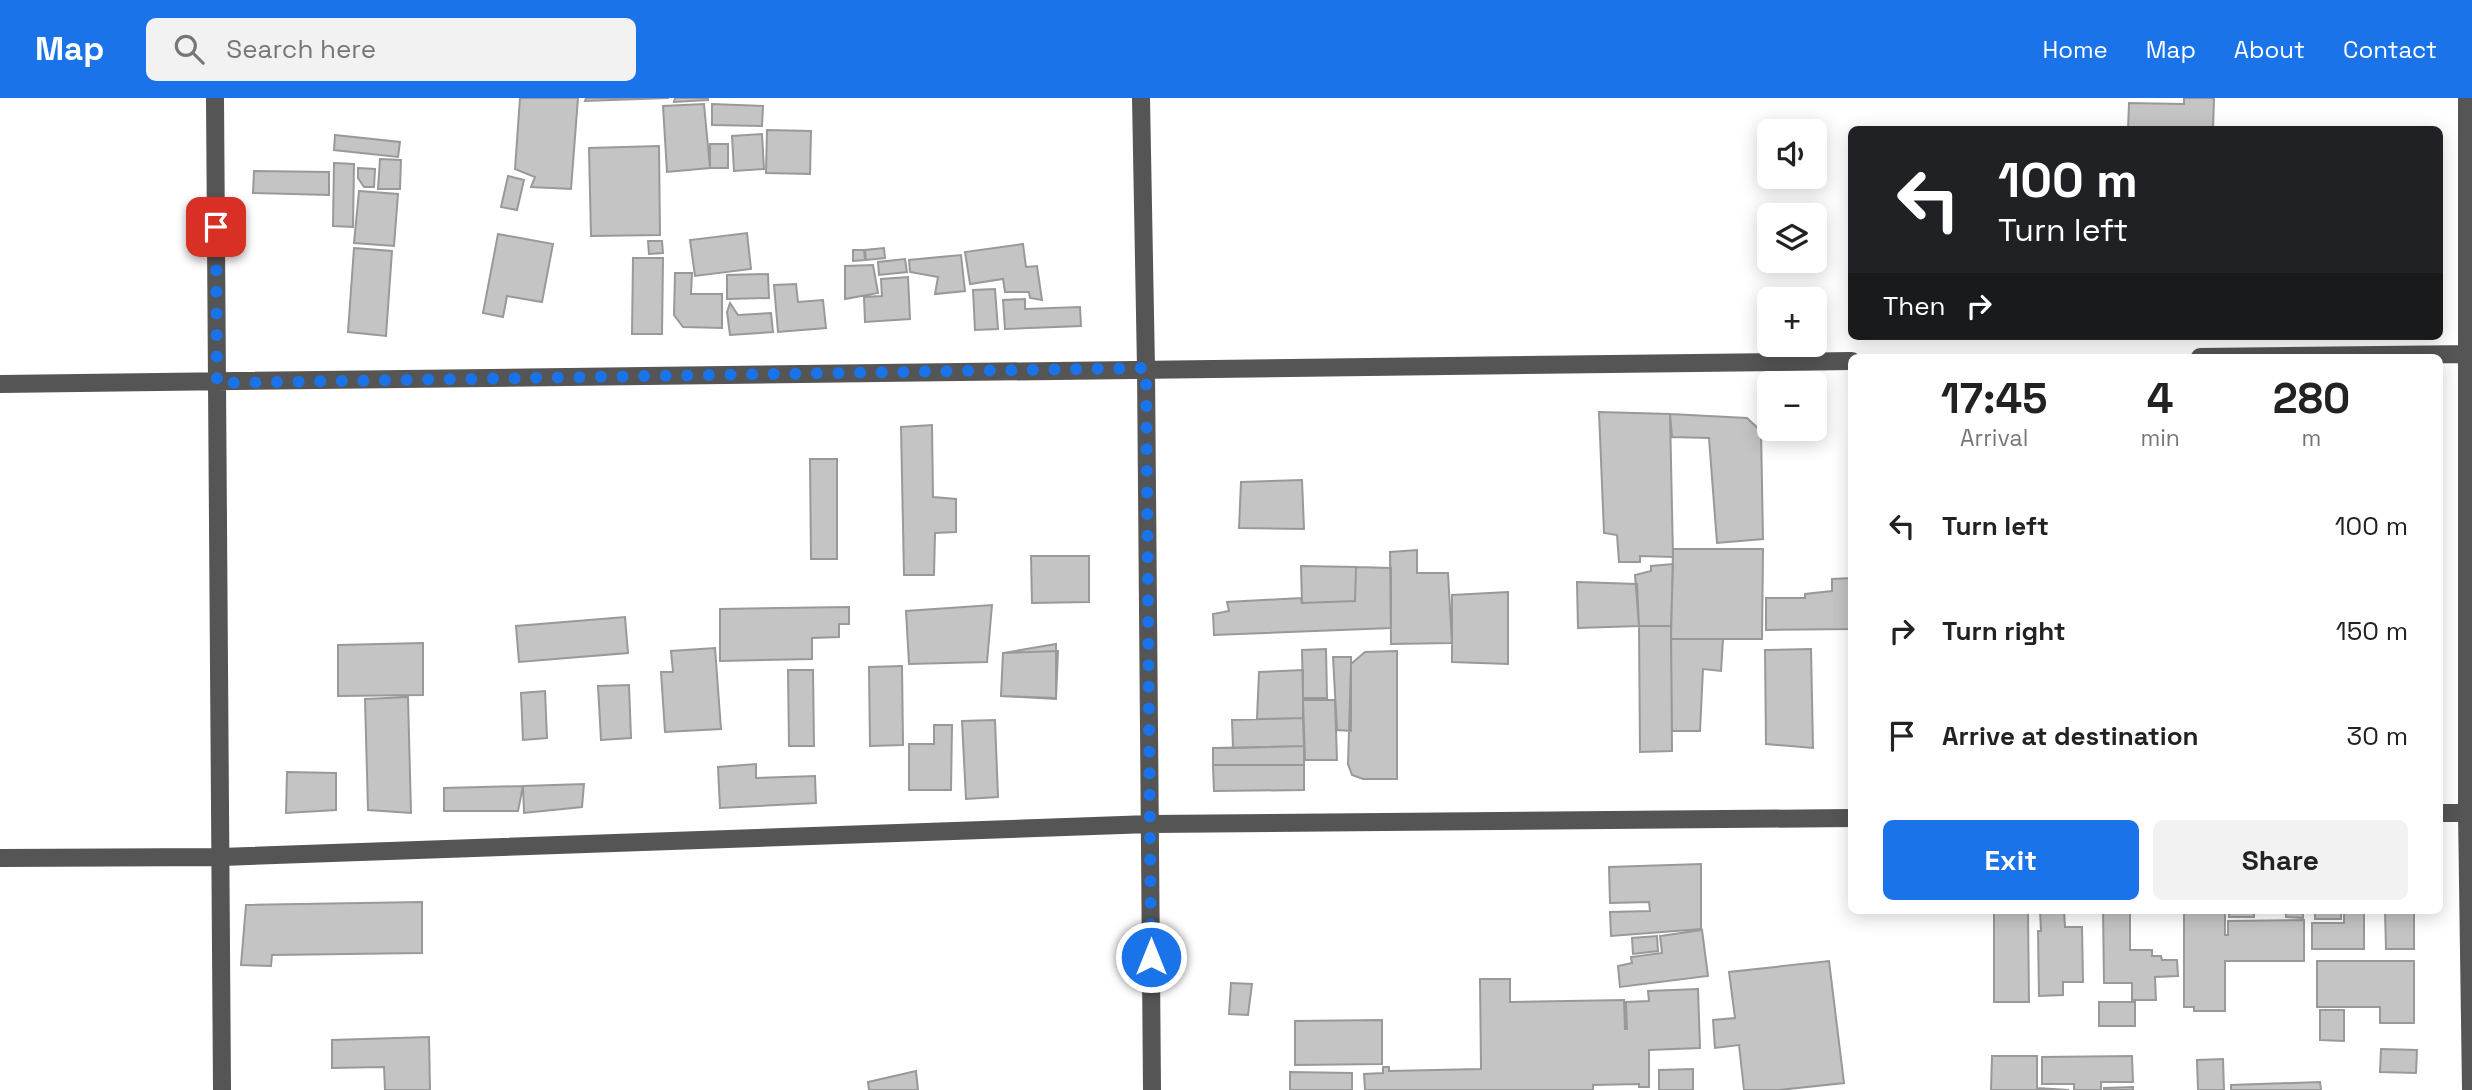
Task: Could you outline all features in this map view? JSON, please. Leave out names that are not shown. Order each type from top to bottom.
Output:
[{"type":"street","points":[[215,98],[222,1090]]},
{"type":"street","points":[[1141,98],[1152,1090]]},
{"type":"street","points":[[2467,98],[2471,1090]]},
{"type":"street","points":[[2443,354],[2469,354]]},
{"type":"street","points":[[0,384],[1848,361]]},
{"type":"street","points":[[2443,813],[2470,813]]},
{"type":"street","points":[[0,858],[221,857],[1150,824],[1848,818]]},
{"type":"building","points":[[520,98],[578,98],[571,189],[531,187],[535,177],[515,169]]},
{"type":"building","points":[[586,98],[669,98],[585,101]]},
{"type":"building","points":[[675,98],[708,98],[708,100],[674,102]]},
{"type":"building","points":[[2184,98],[2214,98],[2213,126],[2128,126],[2129,103],[2184,104]]},
{"type":"building","points":[[704,104],[710,168],[667,172],[663,106]]},
{"type":"building","points":[[712,104],[763,106],[762,126],[712,125]]},
{"type":"building","points":[[767,130],[811,131],[810,174],[766,173]]},
{"type":"building","points":[[762,134],[764,169],[734,171],[732,136]]},
{"type":"building","points":[[335,135],[400,142],[398,157],[334,150]]},
{"type":"building","points":[[710,144],[728,144],[728,168],[710,168]]},
{"type":"building","points":[[659,146],[660,235],[591,236],[589,148]]},
{"type":"building","points":[[380,159],[401,160],[400,189],[378,189]]},
{"type":"building","points":[[334,163],[354,164],[353,227],[333,226]]},
{"type":"building","points":[[358,168],[375,169],[374,187],[364,187],[358,178]]},
{"type":"building","points":[[254,171],[329,172],[329,195],[253,193]]},
{"type":"building","points":[[508,176],[524,180],[517,210],[501,207]]},
{"type":"building","points":[[359,191],[398,194],[394,246],[354,243]]},
{"type":"building","points":[[747,233],[751,269],[695,276],[690,240]]},
{"type":"building","points":[[498,234],[553,244],[542,302],[507,296],[503,317],[483,313]]},
{"type":"building","points":[[648,241],[662,241],[663,253],[649,254]]},
{"type":"building","points":[[1023,244],[1026,267],[1037,266],[1042,300],[1030,298],[1029,292],[1005,292],[1003,279],[970,284],[965,252]]},
{"type":"building","points":[[354,248],[392,251],[386,336],[348,332]]},
{"type":"building","points":[[884,248],[885,258],[866,260],[865,250]]},
{"type":"building","points":[[853,250],[864,250],[865,260],[853,261]]},
{"type":"building","points":[[961,255],[965,291],[935,294],[938,277],[910,272],[909,260]]},
{"type":"building","points":[[633,258],[663,258],[662,334],[632,334]]},
{"type":"building","points":[[905,259],[907,272],[879,275],[878,262]]},
{"type":"building","points":[[873,265],[878,293],[845,299],[845,266]]},
{"type":"building","points":[[675,273],[692,273],[691,294],[722,294],[722,328],[683,327],[674,315]]},
{"type":"building","points":[[768,274],[769,298],[727,299],[727,275]]},
{"type":"building","points":[[908,277],[910,319],[865,322],[864,297],[882,296],[881,279]]},
{"type":"building","points":[[796,284],[798,302],[823,300],[826,328],[778,332],[774,285]]},
{"type":"building","points":[[995,289],[998,329],[975,330],[973,290]]},
{"type":"building","points":[[1025,299],[1025,309],[1080,307],[1081,326],[1005,329],[1003,300]]},
{"type":"building","points":[[730,303],[738,315],[771,313],[773,332],[730,335],[727,312]]},
{"type":"building","points":[[1599,412],[1670,414],[1673,557],[1640,556],[1640,562],[1619,562],[1617,535],[1604,533]]},
{"type":"building","points":[[1670,414],[1747,418],[1757,427],[1757,441],[1761,441],[1763,539],[1717,543],[1709,438],[1672,437]]},
{"type":"building","points":[[932,425],[933,497],[956,499],[956,532],[935,533],[934,575],[904,575],[901,427]]},
{"type":"building","points":[[810,459],[837,459],[837,559],[811,559]]},
{"type":"building","points":[[1302,480],[1304,529],[1239,528],[1241,482]]},
{"type":"building","points":[[1673,549],[1763,549],[1762,639],[1671,639]]},
{"type":"building","points":[[1417,550],[1417,573],[1448,573],[1452,643],[1391,644],[1390,552]]},
{"type":"building","points":[[1031,556],[1089,556],[1089,602],[1032,603]]},
{"type":"building","points":[[1673,564],[1671,626],[1639,626],[1635,575],[1651,571],[1651,566]]},
{"type":"building","points":[[1301,566],[1356,567],[1355,601],[1302,603]]},
{"type":"building","points":[[1356,567],[1391,568],[1391,628],[1214,635],[1213,614],[1229,611],[1227,602],[1301,598],[1302,603],[1355,601]]},
{"type":"building","points":[[1848,578],[1848,629],[1766,630],[1766,598],[1805,598],[1805,594],[1832,591],[1832,579]]},
{"type":"building","points":[[1577,582],[1637,584],[1639,626],[1578,628]]},
{"type":"building","points":[[1508,592],[1508,664],[1452,662],[1452,595]]},
{"type":"building","points":[[992,605],[987,662],[909,664],[906,611]]},
{"type":"building","points":[[849,607],[849,624],[839,624],[839,637],[812,638],[812,659],[720,661],[720,609]]},
{"type":"building","points":[[625,617],[628,653],[519,662],[516,626]]},
{"type":"building","points":[[1639,626],[1671,626],[1672,751],[1640,752]]},
{"type":"building","points":[[1671,639],[1723,639],[1721,671],[1703,669],[1700,731],[1672,731]]},
{"type":"building","points":[[423,643],[423,695],[338,696],[338,645]]},
{"type":"building","points":[[1056,644],[1056,698],[1001,696],[1003,653]]},
{"type":"building","points":[[715,648],[721,729],[665,732],[661,672],[673,672],[671,651]]},
{"type":"building","points":[[1326,649],[1327,698],[1303,698],[1302,650]]},
{"type":"building","points":[[1811,649],[1813,748],[1766,744],[1765,650]]},
{"type":"building","points":[[1058,651],[1056,699],[1001,696],[1003,653]]},
{"type":"building","points":[[1397,651],[1397,779],[1363,779],[1352,775],[1348,764],[1351,664],[1365,652]]},
{"type":"building","points":[[1333,657],[1351,657],[1351,731],[1337,730]]},
{"type":"building","points":[[902,666],[903,745],[870,746],[869,667]]},
{"type":"building","points":[[788,670],[813,670],[814,746],[789,746]]},
{"type":"building","points":[[1303,670],[1303,718],[1257,719],[1259,672]]},
{"type":"building","points":[[629,685],[631,738],[601,740],[598,686]]},
{"type":"building","points":[[545,691],[547,738],[523,740],[521,693]]},
{"type":"building","points":[[408,697],[411,813],[368,810],[365,699]]},
{"type":"building","points":[[1303,700],[1335,700],[1337,760],[1305,760]]},
{"type":"building","points":[[1303,718],[1304,746],[1233,748],[1232,720]]},
{"type":"building","points":[[995,720],[998,797],[966,799],[962,721]]},
{"type":"building","points":[[934,725],[952,725],[951,790],[909,790],[909,744],[934,744]]},
{"type":"building","points":[[1304,746],[1304,765],[1213,765],[1213,748]]},
{"type":"building","points":[[756,764],[756,778],[815,776],[816,803],[720,808],[718,767]]},
{"type":"building","points":[[1213,765],[1304,765],[1304,790],[1214,791]]},
{"type":"building","points":[[287,772],[336,773],[336,810],[286,813]]},
{"type":"building","points":[[584,784],[582,807],[524,813],[523,786]]},
{"type":"building","points":[[523,786],[518,811],[444,811],[444,788]]},
{"type":"building","points":[[1701,864],[1701,929],[1611,936],[1610,912],[1650,911],[1649,902],[1610,903],[1609,867]]},
{"type":"building","points":[[422,902],[422,953],[272,955],[271,966],[241,965],[246,905]]},
{"type":"building","points":[[1994,914],[2028,914],[2029,1002],[1994,1002]]},
{"type":"building","points":[[2040,914],[2064,914],[2065,927],[2082,927],[2083,982],[2063,982],[2063,995],[2039,996],[2038,931],[2041,931]]},
{"type":"building","points":[[2103,914],[2130,914],[2130,950],[2152,950],[2152,956],[2161,956],[2162,960],[2177,960],[2178,976],[2155,977],[2156,1000],[2132,1000],[2132,983],[2104,983]]},
{"type":"building","points":[[2184,914],[2225,914],[2225,935],[2228,935],[2228,921],[2304,920],[2304,961],[2225,961],[2225,1011],[2194,1011],[2194,1007],[2184,1007]]},
{"type":"building","points":[[2229,914],[2254,914],[2254,917],[2229,917]]},
{"type":"building","points":[[2286,914],[2303,914],[2303,918],[2286,917]]},
{"type":"building","points":[[2315,914],[2341,914],[2341,919],[2315,919]]},
{"type":"building","points":[[2344,914],[2364,914],[2364,949],[2312,949],[2312,923],[2344,923]]},
{"type":"building","points":[[2385,914],[2414,914],[2414,949],[2386,949]]},
{"type":"building","points":[[1702,930],[1708,976],[1620,987],[1618,966],[1632,963],[1631,957],[1662,953],[1660,936]]},
{"type":"building","points":[[1657,936],[1658,951],[1633,954],[1632,938]]},
{"type":"building","points":[[1829,961],[1844,1083],[1779,1090],[1744,1090],[1739,1045],[1715,1048],[1713,1020],[1735,1018],[1729,972]]},
{"type":"building","points":[[2317,961],[2414,961],[2414,1023],[2380,1023],[2380,1007],[2317,1007]]},
{"type":"building","points":[[1480,979],[1510,979],[1510,1002],[1624,1000],[1625,1029],[1626,1002],[1649,1001],[1648,991],[1698,989],[1700,1048],[1649,1050],[1649,1087],[1639,1087],[1639,1084],[1593,1085],[1593,1090],[1365,1090],[1364,1074],[1383,1073],[1383,1067],[1389,1067],[1389,1071],[1481,1069]]},
{"type":"building","points":[[1231,983],[1252,984],[1248,1015],[1229,1014]]},
{"type":"building","points":[[2099,1002],[2135,1002],[2135,1026],[2099,1026]]},
{"type":"building","points":[[2320,1010],[2344,1010],[2344,1041],[2320,1040]]},
{"type":"building","points":[[1382,1020],[1382,1064],[1295,1065],[1295,1021]]},
{"type":"building","points":[[429,1037],[430,1090],[385,1090],[384,1067],[332,1068],[332,1040]]},
{"type":"building","points":[[2381,1049],[2417,1050],[2416,1073],[2380,1072]]},
{"type":"building","points":[[1992,1056],[2037,1056],[2037,1088],[2069,1090],[1991,1090]]},
{"type":"building","points":[[2132,1056],[2133,1082],[2101,1082],[2101,1090],[2074,1090],[2074,1084],[2042,1084],[2042,1057]]},
{"type":"building","points":[[2223,1059],[2224,1090],[2198,1090],[2197,1060]]},
{"type":"building","points":[[1693,1069],[1693,1090],[1659,1090],[1659,1070]]},
{"type":"building","points":[[916,1071],[918,1090],[869,1090],[868,1082]]},
{"type":"building","points":[[1290,1072],[1352,1073],[1352,1090],[1290,1090]]},
{"type":"building","points":[[2320,1082],[2321,1090],[2231,1090],[2231,1085]]},
{"type":"building","points":[[2133,1087],[2133,1090],[2104,1090],[2104,1088]]},
{"type":"route","points":[[216,227],[217,383],[1146,368],[1151,957]]}]
